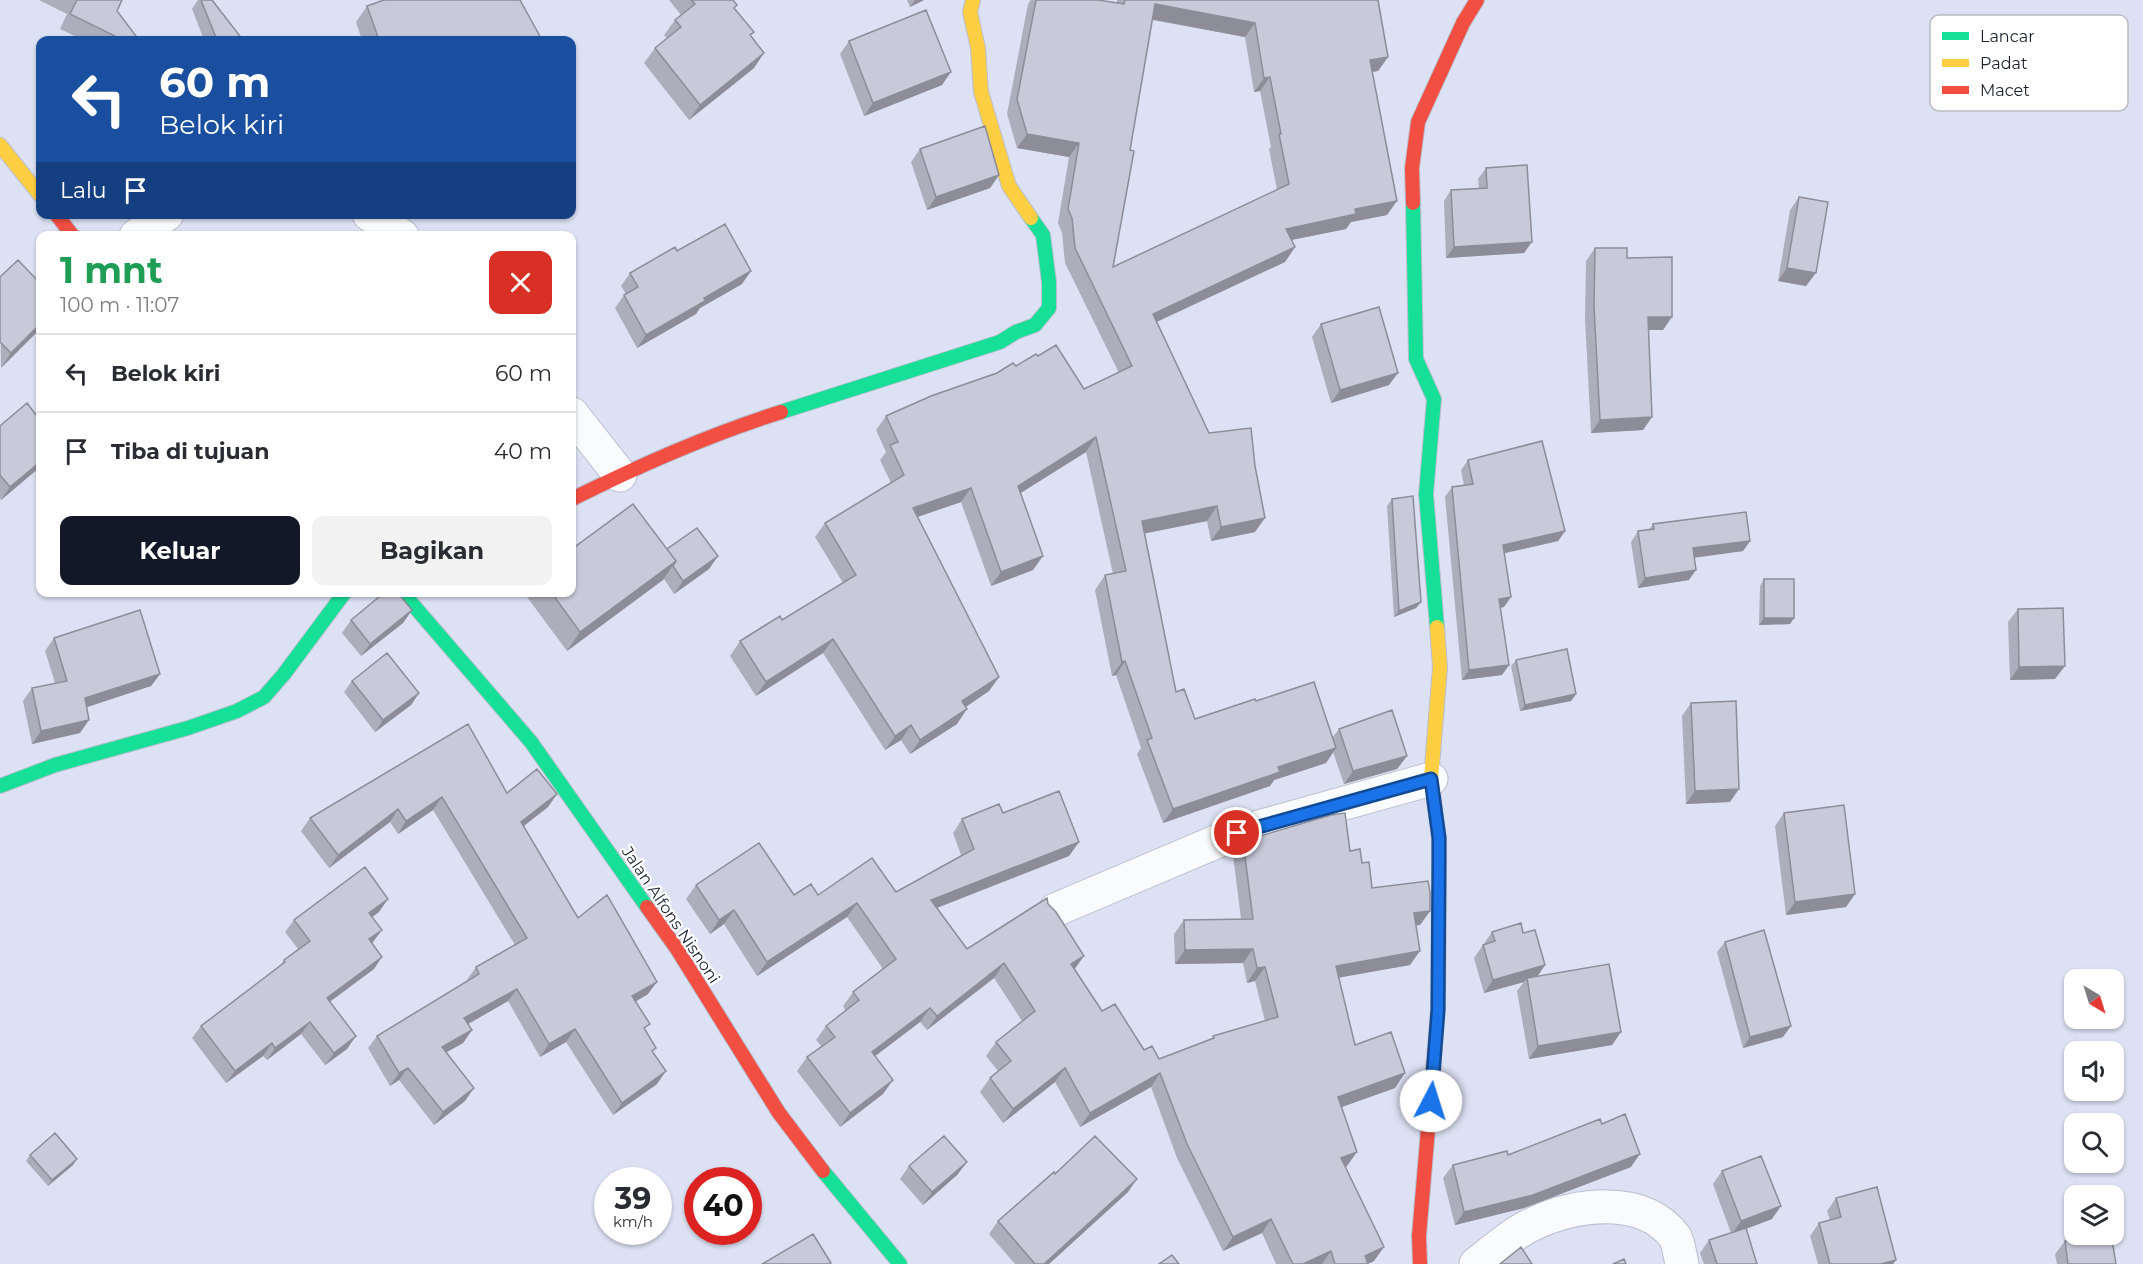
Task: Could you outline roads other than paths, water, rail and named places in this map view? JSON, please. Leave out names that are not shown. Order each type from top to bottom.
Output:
[{"type":"street","points":[[576,497],[620,475],[729,428],[1000,342],[1016,332],[1035,325],[1049,308],[1049,282],[1043,235],[1008,186],[981,92],[978,48],[970,12],[973,0]]},
{"type":"street","points":[[1420,1264],[1419,1236],[1438,1010],[1439,838],[1431,779],[1440,667],[1426,494],[1434,399],[1416,359],[1412,168],[1418,122],[1462,23],[1477,0]]},
{"type":"street","points":[[0,145],[36,190]]},
{"type":"street","points":[[60,219],[69,231]]},
{"type":"street","points":[[143,231],[160,219]]},
{"type":"street","points":[[376,219],[394,231]]},
{"type":"street","points":[[576,419],[620,475]]},
{"type":"street","points":[[0,786],[55,765],[217,718],[264,697],[341,597]]},
{"type":"street","name":"Jalan Alfons Nisnoni","points":[[410,597],[531,742],[677,949],[779,1113],[849,1204],[900,1264]]},
{"type":"street","points":[[1055,910],[1237,833],[1431,779]]},
{"type":"street","points":[[1476,1264],[1531,1225],[1558,1213],[1605,1207],[1627,1208],[1653,1217],[1676,1239],[1682,1264]]}]
